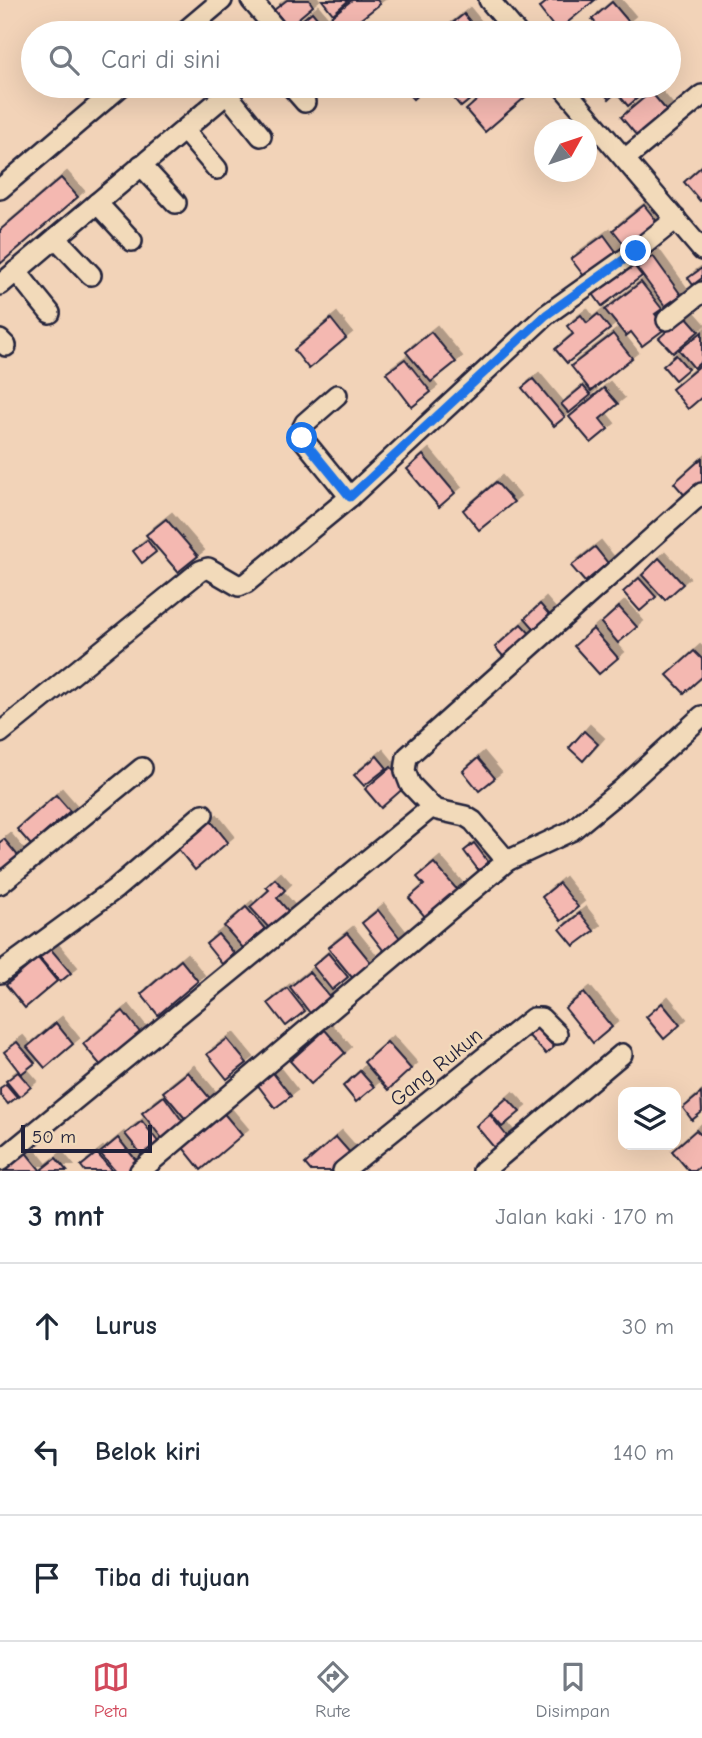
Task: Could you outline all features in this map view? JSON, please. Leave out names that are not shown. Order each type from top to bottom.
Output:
[{"type":"street","points":[[197,21],[222,0]]},
{"type":"street","points":[[251,0],[269,21]]},
{"type":"street","points":[[489,0],[507,21]]},
{"type":"street","points":[[625,159],[702,95]]},
{"type":"street","points":[[0,189],[107,98]]},
{"type":"street","points":[[0,285],[222,98]]},
{"type":"street","points":[[237,98],[261,136]]},
{"type":"street","points":[[302,98],[305,102]]},
{"type":"street","points":[[572,98],[702,250]]},
{"type":"street","points":[[184,130],[217,169]]},
{"type":"street","points":[[141,166],[176,203]]},
{"type":"street","points":[[97,203],[132,241]]},
{"type":"street","points":[[0,733],[200,571],[208,568],[239,586],[246,583],[350,497],[546,315],[636,251],[681,226],[702,219]]},
{"type":"street","points":[[56,238],[91,275]]},
{"type":"street","points":[[16,271],[50,313]]},
{"type":"street","points":[[667,320],[702,292]]},
{"type":"street","points":[[337,395],[305,423],[301,431],[302,438],[350,497]]},
{"type":"street","points":[[507,861],[473,821],[465,816],[432,807],[410,784],[405,771],[407,757],[702,493]]},
{"type":"street","points":[[140,1171],[507,861],[570,831],[622,789],[702,716]]},
{"type":"street","points":[[0,884],[142,768]]},
{"type":"street","points":[[0,1161],[432,807]]},
{"type":"street","points":[[0,973],[115,889],[203,814]]},
{"type":"street","name":"Gang Rukun","points":[[343,1171],[533,1018],[541,1018],[556,1034]]},
{"type":"street","points":[[483,1171],[622,1054]]},
{"type":"building","points":[[287,0],[309,0],[313,6],[295,21],[283,21],[274,10]]},
{"type":"building","points":[[322,0],[349,0],[333,14]]},
{"type":"building","points":[[352,0],[377,0],[380,4],[358,21],[328,19]]},
{"type":"building","points":[[549,0],[595,0],[569,21],[549,21],[539,8]]},
{"type":"building","points":[[612,2],[628,21],[594,21],[592,19]]},
{"type":"building","points":[[312,12],[320,21],[301,21]]},
{"type":"building","points":[[464,14],[470,21],[455,21]]},
{"type":"building","points":[[454,98],[472,98],[461,107]]},
{"type":"building","points":[[480,98],[524,98],[485,132],[466,110]]},
{"type":"building","points":[[621,98],[638,98],[628,106]]},
{"type":"building","points":[[644,98],[656,98],[667,111],[637,136],[621,117]]},
{"type":"building","points":[[702,166],[702,199],[700,201],[684,182]]},
{"type":"building","points":[[61,178],[78,197],[0,264],[0,230]]},
{"type":"building","points":[[644,205],[659,224],[628,249],[613,230]]},
{"type":"building","points":[[604,235],[620,257],[587,280],[571,259]]},
{"type":"building","points":[[653,256],[681,295],[665,306],[637,268]]},
{"type":"building","points":[[628,258],[642,276],[602,306],[588,287]]},
{"type":"building","points":[[702,268],[702,278],[693,285],[688,278]]},
{"type":"building","points":[[641,282],[662,309],[655,314],[666,328],[642,346],[631,332],[626,336],[605,310]]},
{"type":"building","points":[[598,314],[610,329],[567,363],[555,349],[573,334],[567,326],[581,315],[587,323]]},
{"type":"building","points":[[685,315],[699,331],[673,353],[659,338]]},
{"type":"building","points":[[331,319],[346,338],[309,369],[294,350]]},
{"type":"building","points":[[431,332],[456,362],[431,382],[406,352]]},
{"type":"building","points":[[702,332],[702,361],[694,368],[679,350]]},
{"type":"building","points":[[613,334],[632,358],[591,391],[571,366]]},
{"type":"building","points":[[676,355],[688,369],[675,380],[663,366]]},
{"type":"building","points":[[405,359],[431,392],[412,407],[386,373]]},
{"type":"building","points":[[702,364],[702,397],[688,409],[672,389]]},
{"type":"building","points":[[533,379],[565,417],[554,426],[522,388]]},
{"type":"building","points":[[583,386],[591,395],[569,413],[561,404]]},
{"type":"building","points":[[604,388],[618,404],[600,419],[608,429],[591,443],[569,417]]},
{"type":"building","points":[[423,455],[455,493],[439,507],[407,469]]},
{"type":"building","points":[[702,458],[702,487],[688,499],[674,483]]},
{"type":"building","points":[[496,482],[514,502],[479,530],[463,510]]},
{"type":"building","points":[[166,519],[198,556],[178,572],[146,535]]},
{"type":"building","points":[[147,540],[156,552],[142,563],[133,551]]},
{"type":"building","points":[[595,547],[608,563],[585,582],[571,566]]},
{"type":"building","points":[[659,558],[683,584],[665,600],[642,575]]},
{"type":"building","points":[[639,578],[656,597],[640,611],[623,592]]},
{"type":"building","points":[[540,604],[554,620],[539,634],[525,618]]},
{"type":"building","points":[[619,607],[637,627],[618,643],[601,623]]},
{"type":"building","points":[[521,624],[535,639],[508,662],[495,647]]},
{"type":"building","points":[[593,629],[618,658],[599,674],[574,646]]},
{"type":"building","points":[[694,651],[702,659],[702,677],[684,693],[667,675]]},
{"type":"building","points":[[584,731],[598,744],[583,761],[569,748]]},
{"type":"building","points":[[377,756],[387,768],[364,786],[354,775]]},
{"type":"building","points":[[478,758],[495,778],[479,791],[463,771]]},
{"type":"building","points":[[391,767],[406,786],[381,808],[365,789]]},
{"type":"building","points":[[56,795],[70,811],[31,845],[17,829]]},
{"type":"building","points":[[211,821],[228,842],[195,870],[178,849]]},
{"type":"building","points":[[4,839],[19,857],[0,872],[0,842]]},
{"type":"building","points":[[474,843],[492,867],[482,875],[464,851]]},
{"type":"building","points":[[434,863],[460,893],[426,918],[409,898],[424,885],[417,877]]},
{"type":"building","points":[[275,879],[285,890],[277,898],[289,912],[270,929],[250,907],[269,890],[266,887]]},
{"type":"building","points":[[559,883],[578,907],[561,921],[542,897]]},
{"type":"building","points":[[246,907],[265,929],[243,948],[224,926]]},
{"type":"building","points":[[378,910],[403,942],[387,955],[362,923]]},
{"type":"building","points":[[580,913],[594,931],[574,946],[560,929]]},
{"type":"building","points":[[347,933],[373,965],[354,980],[328,948]]},
{"type":"building","points":[[218,934],[234,953],[222,964],[206,944]]},
{"type":"building","points":[[49,947],[71,973],[60,982],[38,956]]},
{"type":"building","points":[[328,953],[348,977],[332,990],[313,966]]},
{"type":"building","points":[[38,958],[57,981],[25,1008],[6,985]]},
{"type":"building","points":[[181,960],[198,981],[158,1015],[141,994]]},
{"type":"building","points":[[309,972],[330,997],[310,1013],[290,987]]},
{"type":"building","points":[[287,988],[305,1011],[286,1026],[268,1003]]},
{"type":"building","points":[[584,993],[612,1027],[593,1043],[565,1008]]},
{"type":"building","points":[[662,1003],[680,1025],[664,1039],[646,1017]]},
{"type":"building","points":[[123,1011],[142,1035],[102,1067],[83,1044]]},
{"type":"building","points":[[56,1023],[73,1044],[45,1068],[27,1047]]},
{"type":"building","points":[[535,1027],[554,1047],[546,1054],[527,1034]]},
{"type":"building","points":[[325,1030],[345,1053],[311,1084],[290,1061]]},
{"type":"building","points":[[227,1039],[247,1063],[227,1079],[207,1054]]},
{"type":"building","points":[[17,1042],[35,1063],[21,1074],[4,1052]]},
{"type":"building","points":[[387,1042],[411,1069],[388,1090],[364,1062]]},
{"type":"building","points":[[269,1068],[291,1096],[275,1108],[254,1080]]},
{"type":"building","points":[[360,1071],[374,1087],[356,1102],[343,1086]]},
{"type":"building","points":[[18,1072],[31,1087],[19,1097],[6,1081]]},
{"type":"building","points":[[188,1072],[213,1102],[188,1122],[163,1092]]},
{"type":"building","points":[[6,1084],[17,1097],[8,1104],[0,1094],[0,1088]]},
{"type":"building","points":[[701,1093],[702,1112],[692,1120],[683,1108]]},
{"type":"building","points":[[164,1096],[186,1126],[165,1142],[142,1113]]},
{"type":"building","points":[[507,1098],[520,1112],[502,1127],[490,1113]]},
{"type":"building","points":[[221,1110],[242,1135],[201,1170],[180,1144]]},
{"type":"building","points":[[490,1115],[510,1140],[497,1151],[476,1126]]},
{"type":"building","points":[[142,1121],[162,1147],[146,1160],[125,1134]]},
{"type":"building","points":[[696,1130],[702,1136],[702,1165],[695,1171],[689,1171],[672,1151],[681,1150],[681,1143]]},
{"type":"building","points":[[336,1137],[351,1154],[331,1171],[311,1171],[305,1164]]},
{"type":"building","points":[[118,1138],[140,1165],[133,1171],[115,1171],[100,1153]]},
{"type":"building","points":[[23,1149],[41,1171],[0,1171],[0,1167]]},
{"type":"building","points":[[97,1153],[112,1171],[85,1171],[81,1166]]},
{"type":"building","points":[[56,1158],[67,1171],[43,1171],[42,1169]]},
{"type":"route","points":[[302,438],[350,497],[546,315],[636,251]]}]
